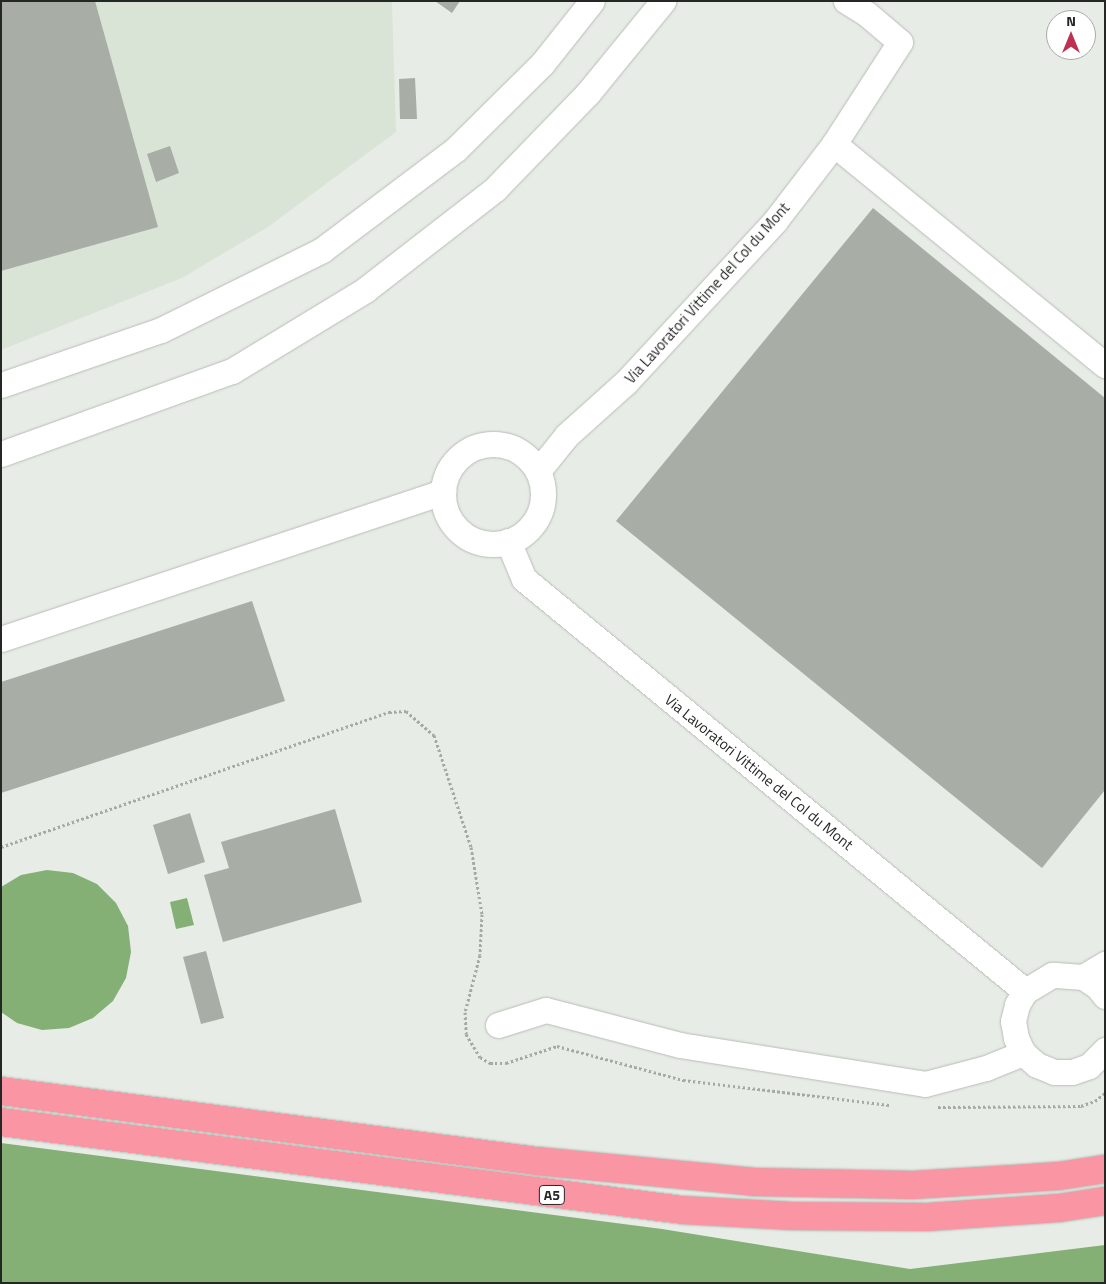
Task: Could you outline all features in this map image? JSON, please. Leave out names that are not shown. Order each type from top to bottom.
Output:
[{"type":"highway","name":"A5","points":[[1,1091],[653,1174],[754,1182],[914,1185],[1059,1176],[1105,1169]]},
{"type":"highway","name":"A5","points":[[1,1122],[682,1210],[793,1216],[927,1217],[1059,1208],[1105,1201]]},
{"type":"street","points":[[1,385],[161,330],[322,250],[456,149],[542,64],[592,1]]},
{"type":"street","points":[[1,454],[232,371],[365,290],[495,189],[588,93],[663,1]]},
{"type":"street","name":"Via Lavoratori Vittime del Col du Mont","points":[[538,471],[567,435],[626,382],[775,221],[834,144],[900,42],[867,14],[846,1]]},
{"type":"street","points":[[834,144],[1105,365]]},
{"type":"street","points":[[498,444],[514,448],[527,457],[538,471],[543,488],[542,505],[536,521],[524,533],[508,541],[477,541],[463,534],[452,522],[444,492],[446,476],[454,462],[467,451],[482,445],[498,444]]},
{"type":"street","points":[[1,639],[444,492]]},
{"type":"street","name":"Via Lavoratori Vittime del Col du Mont","points":[[508,541],[524,579],[1025,991]]},
{"type":"street","points":[[1082,977],[1105,964]]},
{"type":"street","points":[[1105,996],[1098,987],[1082,977],[1052,974],[1025,991],[1017,1005],[1013,1022],[1016,1038],[1023,1053],[1037,1065],[1054,1072],[1072,1072],[1089,1066],[1105,1050]]},
{"type":"street","points":[[498,1025],[546,1010],[680,1045],[925,1084],[986,1068],[1023,1053]]},
{"type":"street","points":[[1059,1176],[1105,1165]]},
{"type":"path","points":[[1,847],[389,712],[406,711],[434,736],[471,847],[482,914],[480,955],[465,1012],[466,1034],[480,1057],[490,1063],[506,1063],[556,1046],[683,1080],[899,1106]]},
{"type":"path","points":[[928,1107],[1081,1106],[1096,1101],[1105,1092]]},
{"type":"shaded area","points":[[1,1],[392,1],[396,132],[268,227],[182,278],[1,350]]},
{"type":"shaded area","points":[[47,870],[73,873],[97,884],[116,903],[128,926],[131,952],[126,978],[113,1001],[93,1018],[69,1028],[42,1030],[17,1023],[1,1012],[1,887],[21,875]]},
{"type":"shaded area","points":[[187,898],[194,925],[176,929],[170,902]]},
{"type":"shaded area","points":[[1,1143],[662,1229],[910,1269],[1105,1245],[1105,1283],[1,1283]]},
{"type":"building","points":[[1,1],[95,1],[158,227],[1,271]]},
{"type":"building","points":[[435,1],[460,1],[452,13]]},
{"type":"building","points":[[415,78],[417,119],[400,119],[399,79]]},
{"type":"building","points":[[170,146],[179,173],[156,182],[147,154]]},
{"type":"building","points":[[873,208],[1105,398],[1105,790],[1042,868],[616,521]]},
{"type":"building","points":[[252,601],[285,701],[1,793],[1,682]]},
{"type":"building","points":[[335,809],[362,902],[223,942],[204,875],[229,868],[221,842]]},
{"type":"building","points":[[190,813],[205,862],[168,874],[153,825]]},
{"type":"building","points":[[206,951],[224,1018],[201,1024],[183,957]]}]
